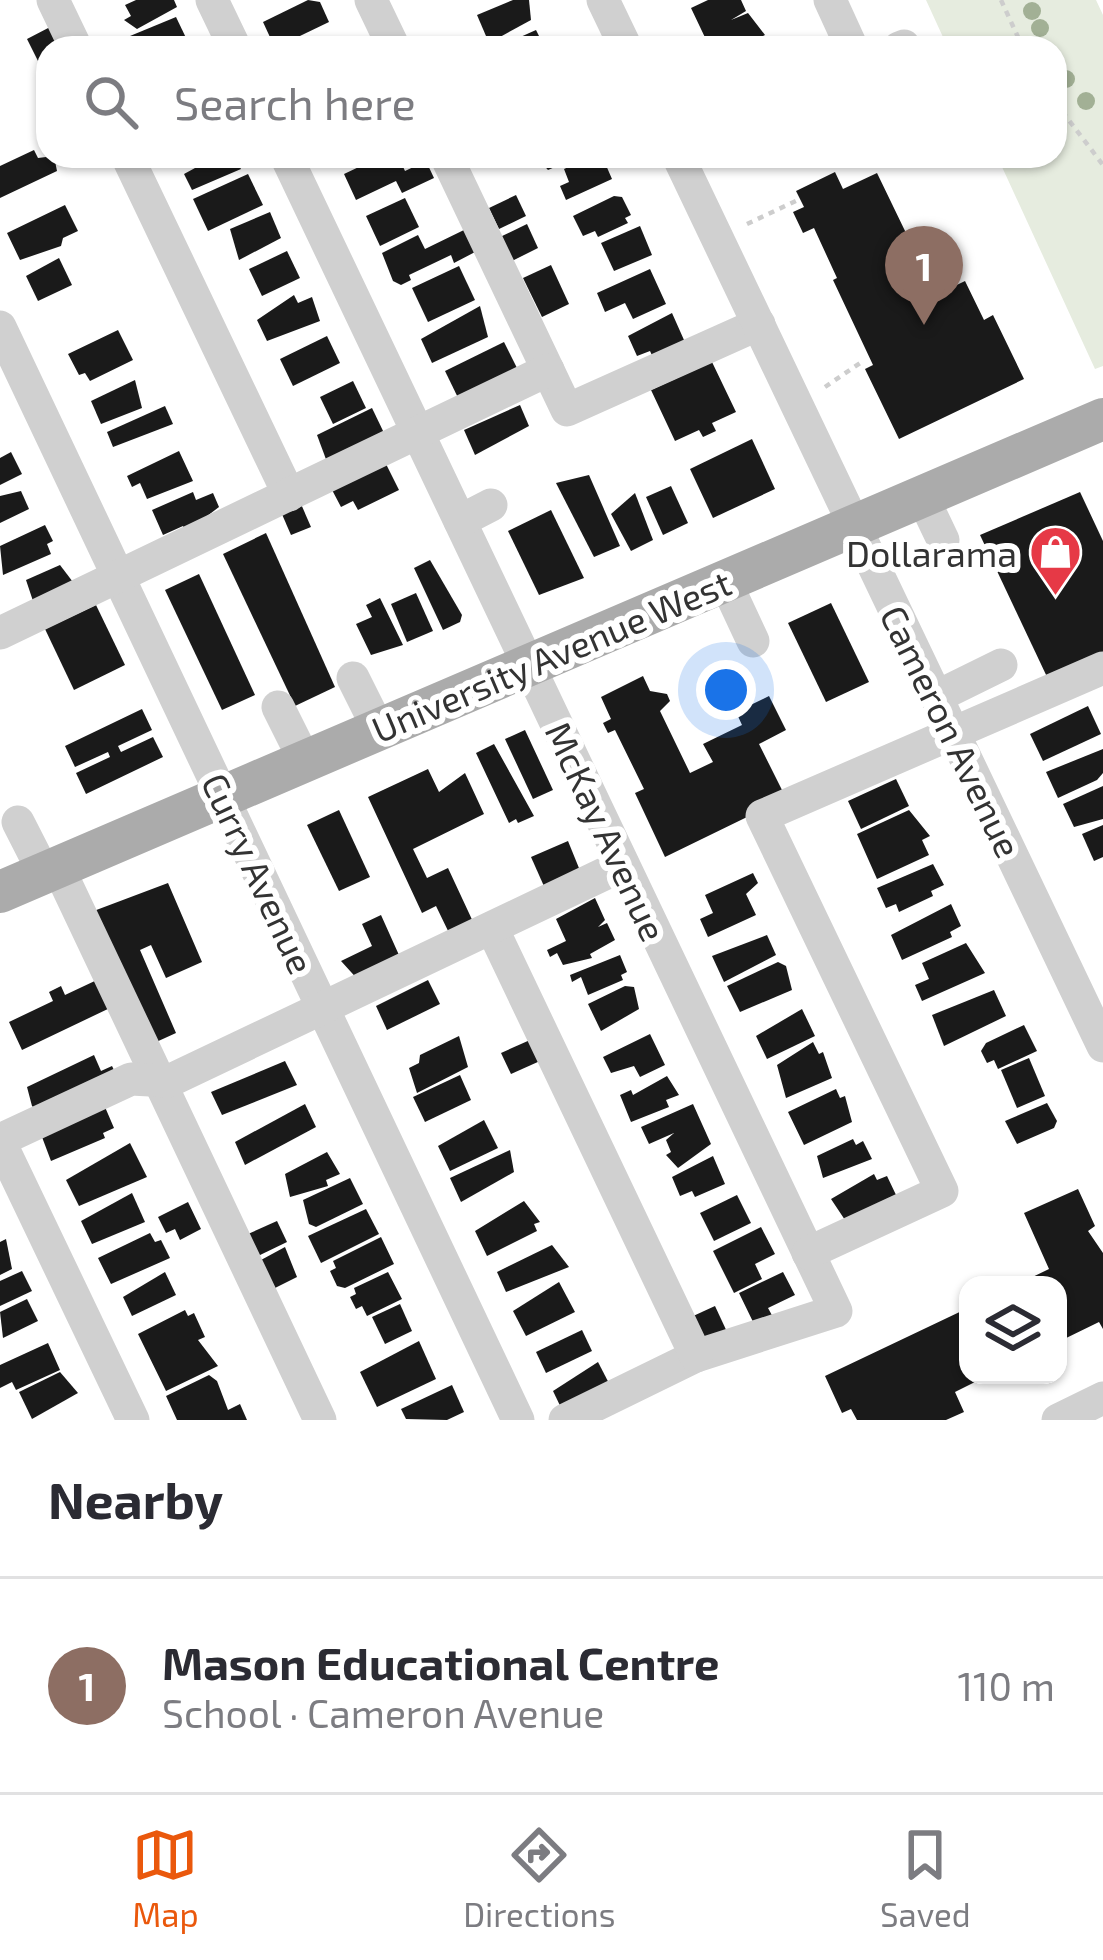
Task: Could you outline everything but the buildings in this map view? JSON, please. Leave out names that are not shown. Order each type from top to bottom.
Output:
[{"type":"main road","name":"University Avenue West","points":[[0,892],[922,496],[1100,430]]},
{"type":"street","points":[[53,0],[70,36]]},
{"type":"street","points":[[212,0],[229,36]]},
{"type":"street","points":[[371,0],[388,36]]},
{"type":"street","points":[[603,0],[620,36]]},
{"type":"street","points":[[830,0],[846,36]]},
{"type":"street","points":[[133,168],[289,495]]},
{"type":"street","name":"McKay Avenue","points":[[292,168],[836,1311],[696,1356]]},
{"type":"street","points":[[452,168],[567,410],[758,325]]},
{"type":"street","name":"Cameron Avenue","points":[[684,168],[1103,1046]]},
{"type":"street","name":"Curry Avenue","points":[[0,326],[133,582],[223,796],[518,1420]]},
{"type":"street","points":[[0,633],[133,582],[289,495],[548,370]]},
{"type":"street","points":[[922,496],[943,541]]},
{"type":"street","points":[[460,520],[491,505]]},
{"type":"street","points":[[725,581],[753,641]]},
{"type":"street","points":[[936,697],[1001,665]]},
{"type":"street","points":[[808,1252],[942,1191],[762,816],[1103,668]]},
{"type":"street","points":[[353,678],[379,730]]},
{"type":"street","points":[[278,707],[305,761]]},
{"type":"street","points":[[18,822],[51,870],[159,1082],[320,1420]]},
{"type":"street","points":[[133,1420],[0,1141],[131,1079],[159,1082],[623,865]]},
{"type":"street","points":[[492,928],[696,1356],[565,1420]]},
{"type":"street","points":[[1058,1420],[1103,1398]]},
{"type":"path","points":[[1001,0],[1018,36]]},
{"type":"path","points":[[1067,118],[1103,165]]},
{"type":"path","points":[[747,224],[800,199]]},
{"type":"path","points":[[825,387],[863,361]]},
{"type":"shaded area","points":[[926,0],[1096,0],[1103,15],[1103,366],[1095,369],[1003,168],[1067,168],[1067,36],[942,36]]},
{"type":"place","name":"Mason Educational Centre","points":[[924,325]]},
{"type":"place","name":"Dollarama","points":[[1056,598]]}]
